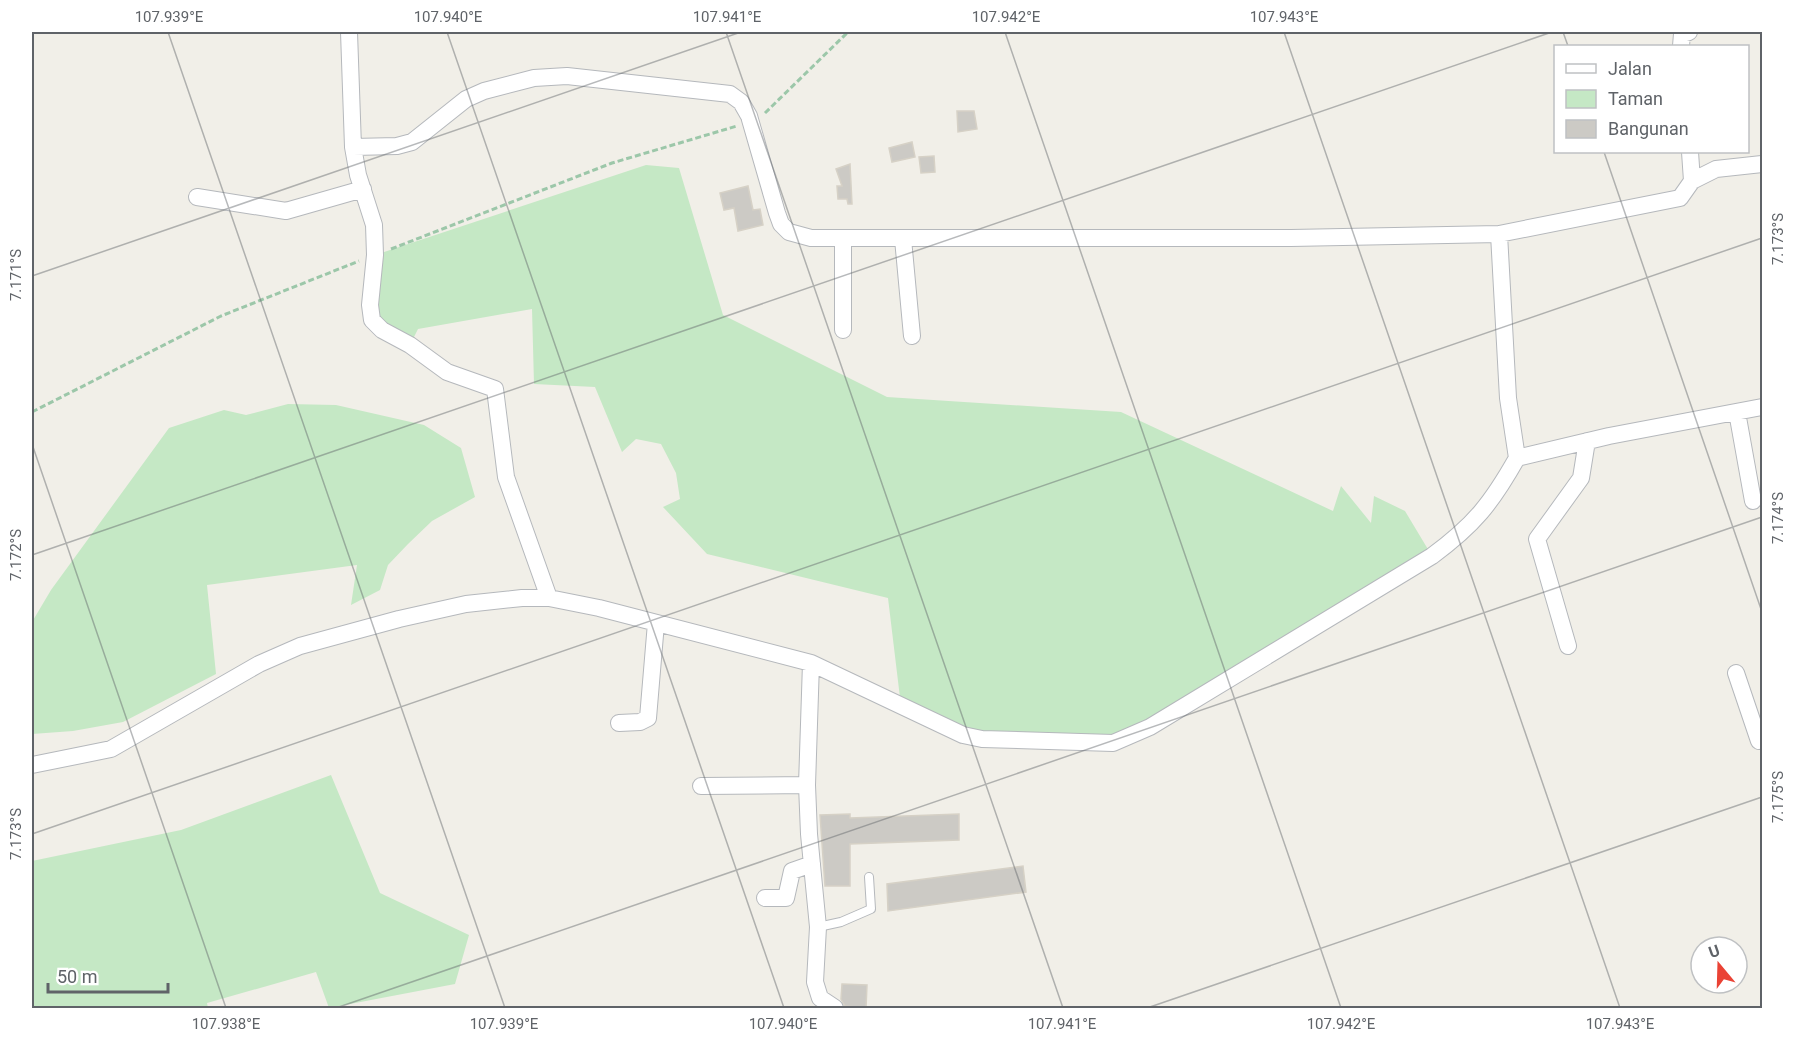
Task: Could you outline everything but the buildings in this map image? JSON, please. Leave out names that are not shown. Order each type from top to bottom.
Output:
[{"type":"street","points":[[349,32],[353,147],[363,189],[371,210],[375,246],[369,313],[376,326],[410,345],[447,372],[495,389],[499,436],[506,477],[549,597]]},
{"type":"street","points":[[1681,45],[1682,34],[1689,32]]},
{"type":"street","points":[[353,147],[404,145],[418,138],[466,99],[484,91],[534,78],[567,76],[730,94],[747,113],[781,224],[789,232],[843,238],[903,239],[1291,238],[1499,234],[1677,199],[1692,181],[1716,169],[1762,164]]},
{"type":"street","points":[[1690,153],[1692,181]]},
{"type":"street","points":[[197,197],[286,211],[363,189]]},
{"type":"street","points":[[32,765],[111,749],[259,664],[300,646],[466,604],[549,597],[656,622],[811,663],[963,735],[982,739],[1113,743],[1126,739],[1432,556],[1460,536],[1482,515],[1517,458],[1508,398],[1499,234]]},
{"type":"street","points":[[843,238],[843,330]]},
{"type":"street","points":[[903,239],[912,336]]},
{"type":"street","points":[[1517,458],[1587,441],[1762,407]]},
{"type":"street","points":[[1737,412],[1754,501]]},
{"type":"street","points":[[1568,646],[1537,539],[1581,478],[1587,441]]},
{"type":"street","points":[[619,723],[640,722],[648,718],[656,622]]},
{"type":"street","points":[[811,663],[807,785],[818,927],[815,982],[820,998],[835,1008]]},
{"type":"street","points":[[1736,673],[1756,714],[1759,741]]},
{"type":"street","points":[[701,786],[807,785]]},
{"type":"street","points":[[765,898],[786,898],[792,871],[812,864]]},
{"type":"lane","points":[[818,927],[841,922],[871,909],[869,878]]},
{"type":"path","points":[[32,412],[220,316],[375,246],[747,113],[768,110],[848,32]]},
{"type":"green space","points":[[646,165],[679,168],[723,315],[887,397],[1121,412],[1333,511],[1341,486],[1371,523],[1374,496],[1405,511],[1432,556],[1126,739],[982,739],[901,706],[888,598],[707,554],[663,507],[680,499],[676,473],[661,444],[636,439],[622,452],[595,387],[534,384],[532,309],[418,329],[410,345],[372,320],[375,255]]},
{"type":"green space","points":[[288,404],[336,405],[424,425],[461,448],[475,497],[432,521],[388,565],[380,590],[351,605],[357,565],[207,585],[216,674],[123,722],[73,731],[32,734],[32,622],[51,590],[169,428],[224,410],[246,415]]},
{"type":"green space","points":[[331,775],[380,893],[469,935],[455,984],[329,1008],[316,972],[207,1003],[208,1008],[32,1008],[32,861],[181,830]]}]
